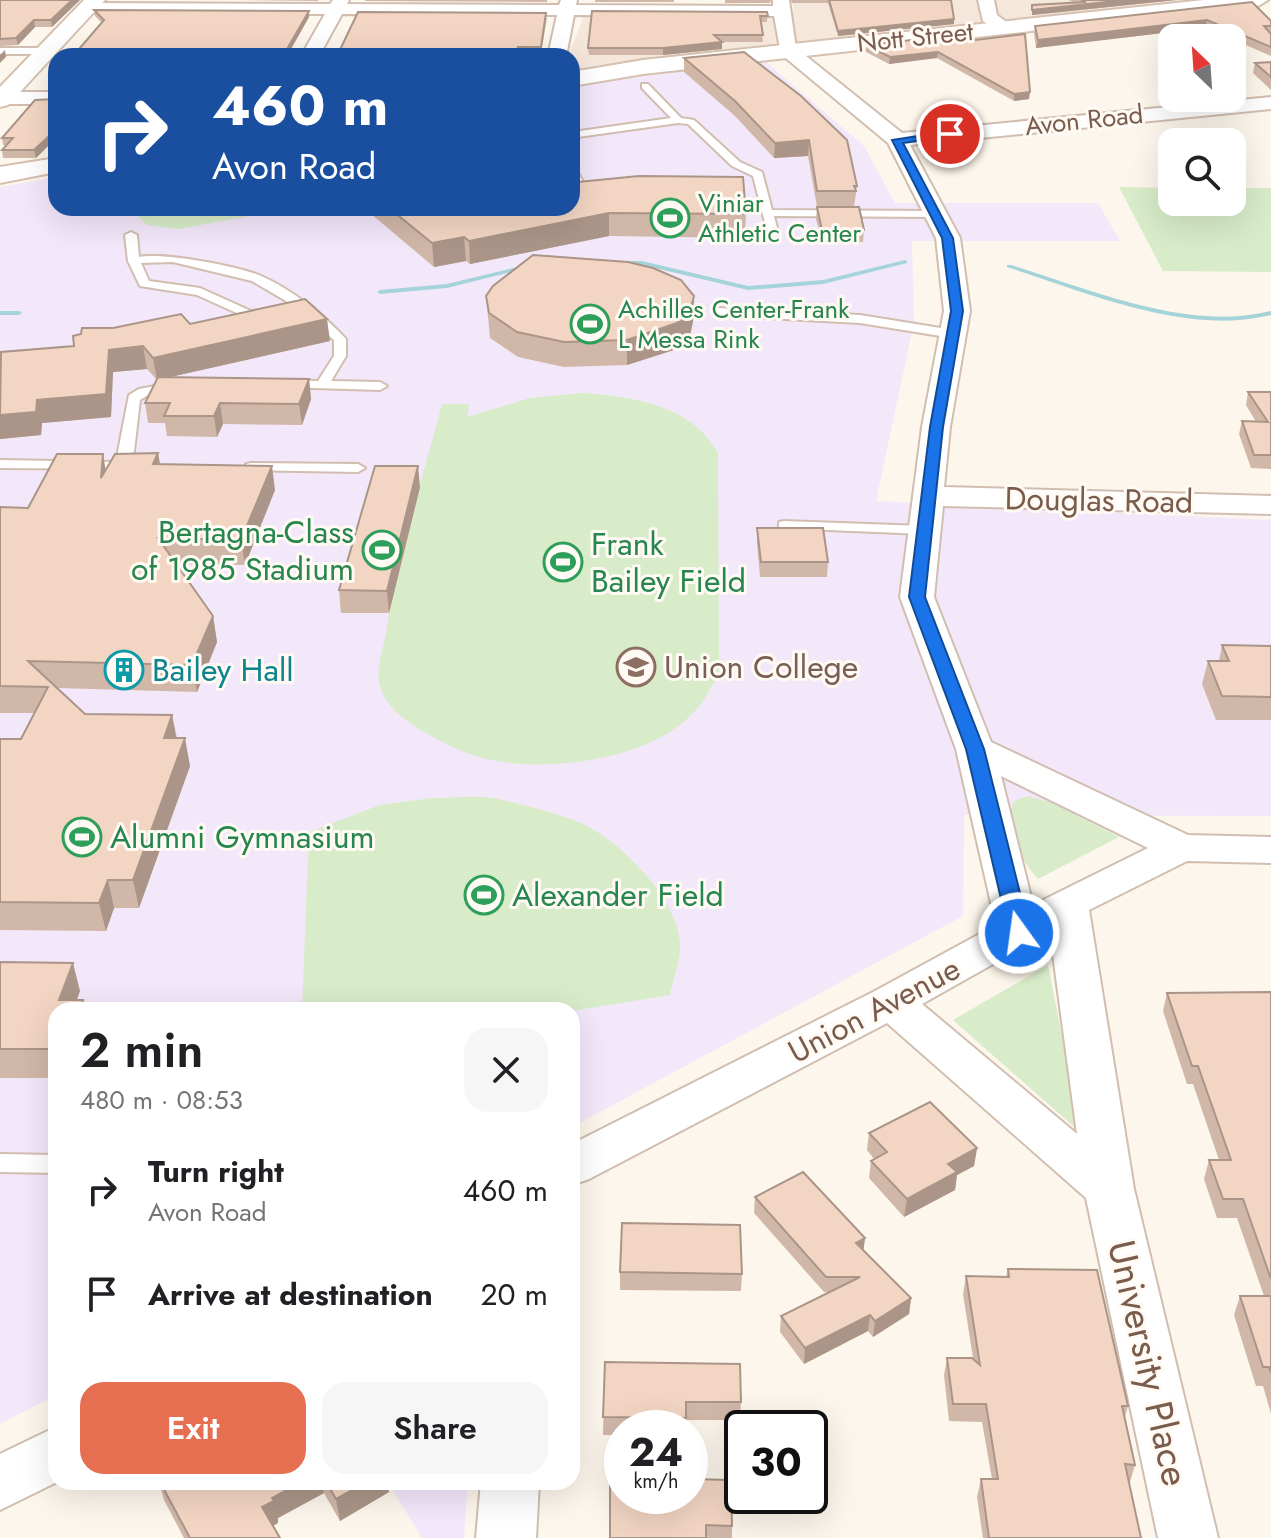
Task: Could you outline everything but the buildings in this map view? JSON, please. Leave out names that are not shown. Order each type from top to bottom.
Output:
[{"type":"main road","name":"Nott Street","points":[[580,78],[787,50],[1258,0]]},
{"type":"main road","points":[[49,48],[91,4]]},
{"type":"main road","points":[[1,98],[48,49]]},
{"type":"main road","points":[[0,175],[48,166]]},
{"type":"street","points":[[986,0],[989,17],[1004,27]]},
{"type":"street","points":[[91,4],[782,5],[787,50],[897,140],[948,238],[957,311],[928,496],[917,597],[975,749],[1019,933]]},
{"type":"street","points":[[314,48],[338,5]]},
{"type":"street","points":[[559,48],[568,5]]},
{"type":"street","points":[[1,98],[48,98]]},
{"type":"street","name":"Avon Road","points":[[897,140],[1271,103]]},
{"type":"street","name":"Douglas Road","points":[[928,496],[1271,505]]},
{"type":"street","points":[[975,749],[1181,848]]},
{"type":"street","name":"Union Avenue","points":[[580,1162],[891,1002],[1067,904],[1181,848],[1271,850]]},
{"type":"street","name":"University Place","points":[[1067,904],[1109,1189],[1188,1538]]},
{"type":"street","points":[[891,1002],[1109,1189]]},
{"type":"street","points":[[0,1484],[48,1457]]},
{"type":"street","points":[[506,1538],[509,1490]]},
{"type":"lane","points":[[0,51],[41,56]]},
{"type":"lane","points":[[0,61],[41,56]]},
{"type":"lane","points":[[645,86],[678,120]]},
{"type":"lane","points":[[580,131],[678,120],[691,122],[736,164],[758,174],[773,236]]},
{"type":"lane","points":[[580,186],[584,193]]},
{"type":"lane","points":[[767,213],[936,214]]},
{"type":"lane","points":[[131,235],[134,261],[144,284],[200,292],[250,315],[286,308]]},
{"type":"lane","points":[[134,261],[173,259],[256,278],[286,308],[340,339],[340,356],[323,384]]},
{"type":"lane","points":[[718,312],[860,319],[953,334]]},
{"type":"lane","points":[[265,383],[380,386]]},
{"type":"lane","points":[[121,466],[127,451],[134,398],[144,392],[181,387]]},
{"type":"lane","points":[[0,464],[152,466]]},
{"type":"lane","points":[[230,467],[358,468]]},
{"type":"lane","points":[[784,525],[924,530]]},
{"type":"lane","points":[[0,1163],[48,1164]]},
{"type":"shaded area","points":[[792,0],[1192,0],[663,57],[580,72],[580,48],[571,48],[585,13],[794,12]]},
{"type":"shaded area","name":"Union College","points":[[765,61],[864,146],[895,203],[1098,203],[1120,241],[912,241],[914,322],[876,501],[1271,520],[1271,816],[964,815],[963,916],[580,1123],[580,1002],[48,1002],[48,1399],[0,1424],[0,187],[48,178],[48,216],[580,216],[580,86],[633,76]]},
{"type":"shaded area","points":[[393,1490],[467,1490],[464,1538],[422,1538]]},
{"type":"green space","points":[[1119,187],[1158,188],[1158,216],[1246,216],[1246,188],[1271,188],[1271,272],[1163,271]]},
{"type":"green space","points":[[138,216],[250,216],[179,229],[147,225]]},
{"type":"green space","points":[[581,393],[639,401],[677,414],[707,437],[718,453],[719,672],[706,696],[689,717],[669,733],[643,745],[584,761],[523,764],[495,761],[453,747],[418,729],[390,706],[385,698],[379,681],[380,664],[397,575],[442,404],[469,404],[467,417],[530,398]]},
{"type":"green space","points":[[1028,796],[1053,803],[1119,837],[1038,879],[1020,853],[1010,821],[1014,801]]},
{"type":"green space","name":"Alexander Field","points":[[486,797],[560,815],[597,831],[644,872],[676,924],[680,941],[679,961],[670,995],[580,1010],[580,1002],[302,1002],[309,832],[380,805],[432,798]]},
{"type":"green space","points":[[1048,965],[1081,1133],[953,1020]]},
{"type":"waterway","points":[[621,263],[642,263],[748,288],[823,282],[905,262]]},
{"type":"waterway","points":[[1009,266],[1105,297],[1173,313],[1207,318],[1240,318],[1271,313]]},
{"type":"waterway","points":[[380,292],[447,286],[525,267]]},
{"type":"waterway","points":[[0,313],[19,313]]},
{"type":"place","name":"Viniar Athletic Center","points":[[670,218]]},
{"type":"place","name":"Achilles Center-Frank L Messa Rink","points":[[590,324]]},
{"type":"place","name":"Bertagna-Class of 1985 Stadium","points":[[382,550]]},
{"type":"place","name":"Frank Bailey Field","points":[[563,562]]},
{"type":"place","name":"Union College","points":[[636,667]]},
{"type":"place","name":"Bailey Hall","points":[[124,670]]},
{"type":"place","name":"Alumni Gymnasium","points":[[82,837]]},
{"type":"place","name":"Alexander Field","points":[[484,895]]},
{"type":"route","points":[[950,134],[897,140],[948,238],[957,311],[936,427],[917,597],[975,749],[1019,933]]}]
